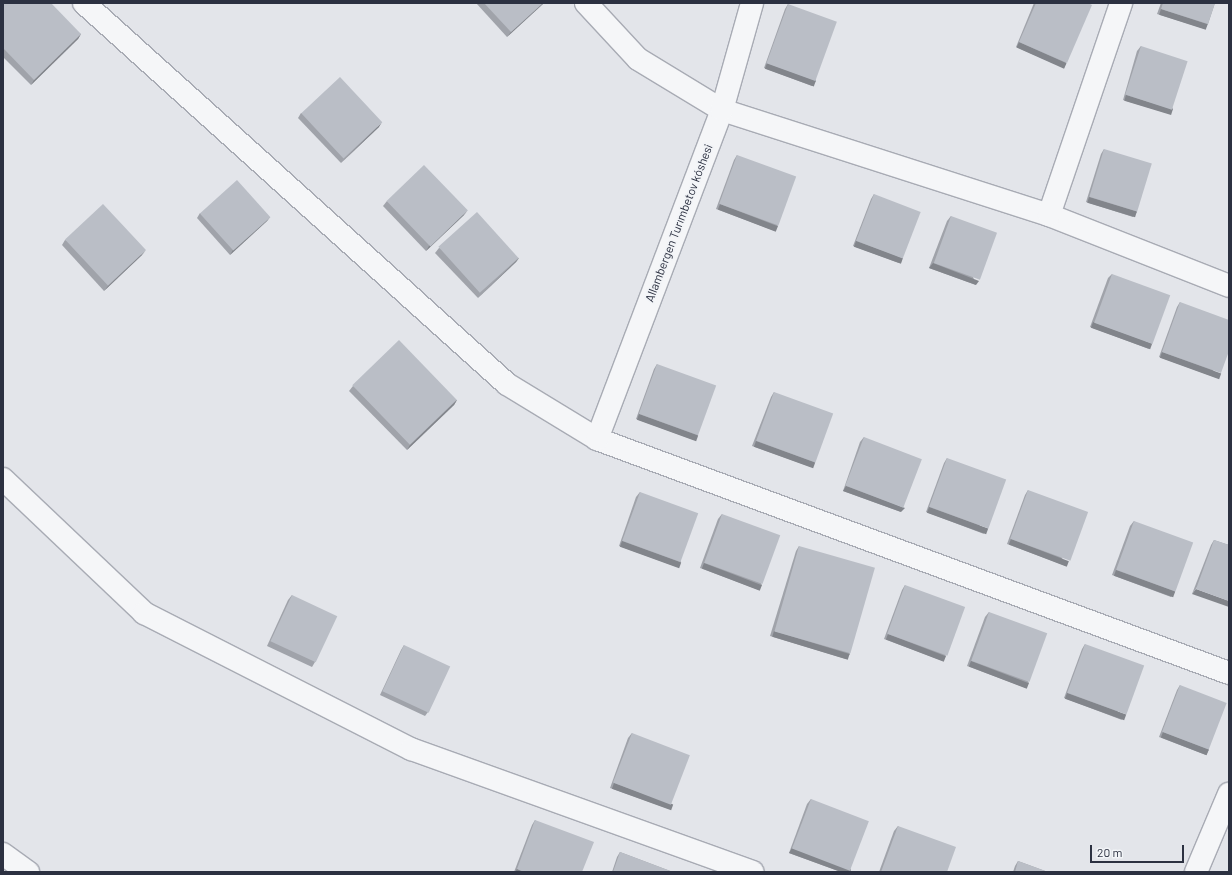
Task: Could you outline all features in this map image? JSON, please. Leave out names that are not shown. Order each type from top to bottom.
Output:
[{"type":"street","points":[[84,3],[507,384],[597,439],[1229,673]]},
{"type":"street","points":[[586,3],[638,59],[722,110],[1049,215],[1229,286]]},
{"type":"street","name":"Allambergen Turımbetov kóshesi","points":[[597,439],[722,110],[752,3]]},
{"type":"street","points":[[1049,215],[1121,3]]},
{"type":"street","points":[[3,478],[144,613],[411,749],[753,872]]},
{"type":"street","points":[[1196,872],[1229,794]]},
{"type":"street","points":[[3,854],[28,872]]},
{"type":"building","points":[[3,3],[51,3],[81,34],[34,80],[3,48]]},
{"type":"building","points":[[484,3],[543,3],[511,32]]},
{"type":"building","points":[[1036,3],[1088,3],[1092,5],[1067,63],[1019,42]]},
{"type":"building","points":[[1163,3],[1215,3],[1208,24],[1161,9]]},
{"type":"building","points":[[788,4],[837,22],[815,81],[766,63]]},
{"type":"building","points":[[1141,46],[1188,61],[1172,110],[1125,95]]},
{"type":"building","points":[[340,77],[382,122],[344,158],[301,113]]},
{"type":"building","points":[[1104,149],[1152,164],[1137,211],[1089,197]]},
{"type":"building","points":[[737,155],[796,177],[778,225],[719,204]]},
{"type":"building","points":[[424,165],[468,210],[430,246],[387,201]]},
{"type":"building","points":[[237,180],[270,217],[233,251],[200,213]]},
{"type":"building","points":[[874,194],[921,212],[903,259],[856,241]]},
{"type":"building","points":[[103,204],[146,250],[108,286],[65,239]]},
{"type":"building","points":[[477,212],[518,258],[480,293],[438,247]]},
{"type":"building","points":[[951,216],[997,233],[980,280],[934,263]]},
{"type":"building","points":[[1112,274],[1170,295],[1152,344],[1094,323]]},
{"type":"building","points":[[1180,302],[1229,320],[1229,351],[1221,373],[1162,352]]},
{"type":"building","points":[[399,340],[457,400],[410,445],[352,385]]},
{"type":"building","points":[[657,364],[716,386],[698,435],[639,414]]},
{"type":"building","points":[[774,392],[833,414],[815,462],[756,441]]},
{"type":"building","points":[[864,437],[922,459],[903,508],[845,486]]},
{"type":"building","points":[[947,458],[1006,480],[988,528],[929,507]]},
{"type":"building","points":[[1028,490],[1088,512],[1070,561],[1010,539]]},
{"type":"building","points":[[640,492],[698,513],[680,562],[622,541]]},
{"type":"building","points":[[722,514],[780,535],[762,584],[704,563]]},
{"type":"building","points":[[1134,521],[1193,543],[1175,591],[1116,570]]},
{"type":"building","points":[[1214,540],[1229,545],[1229,601],[1196,589]]},
{"type":"building","points":[[799,546],[875,568],[850,653],[774,632]]},
{"type":"building","points":[[905,585],[965,607],[947,656],[887,634]]},
{"type":"building","points":[[292,595],[337,616],[316,662],[270,641]]},
{"type":"building","points":[[989,612],[1047,633],[1029,682],[971,661]]},
{"type":"building","points":[[1085,644],[1144,666],[1126,714],[1067,693]]},
{"type":"building","points":[[404,645],[450,667],[429,713],[382,691]]},
{"type":"building","points":[[1180,685],[1227,703],[1209,750],[1162,732]]},
{"type":"building","points":[[632,733],[690,755],[671,805],[613,782]]},
{"type":"building","points":[[811,799],[869,821],[850,871],[792,848]]},
{"type":"building","points":[[535,820],[594,842],[582,872],[524,872],[517,869]]},
{"type":"building","points":[[898,826],[956,847],[947,872],[881,872]]},
{"type":"building","points":[[620,852],[673,872],[613,872]]},
{"type":"building","points":[[1018,861],[1048,872],[1015,872]]}]
